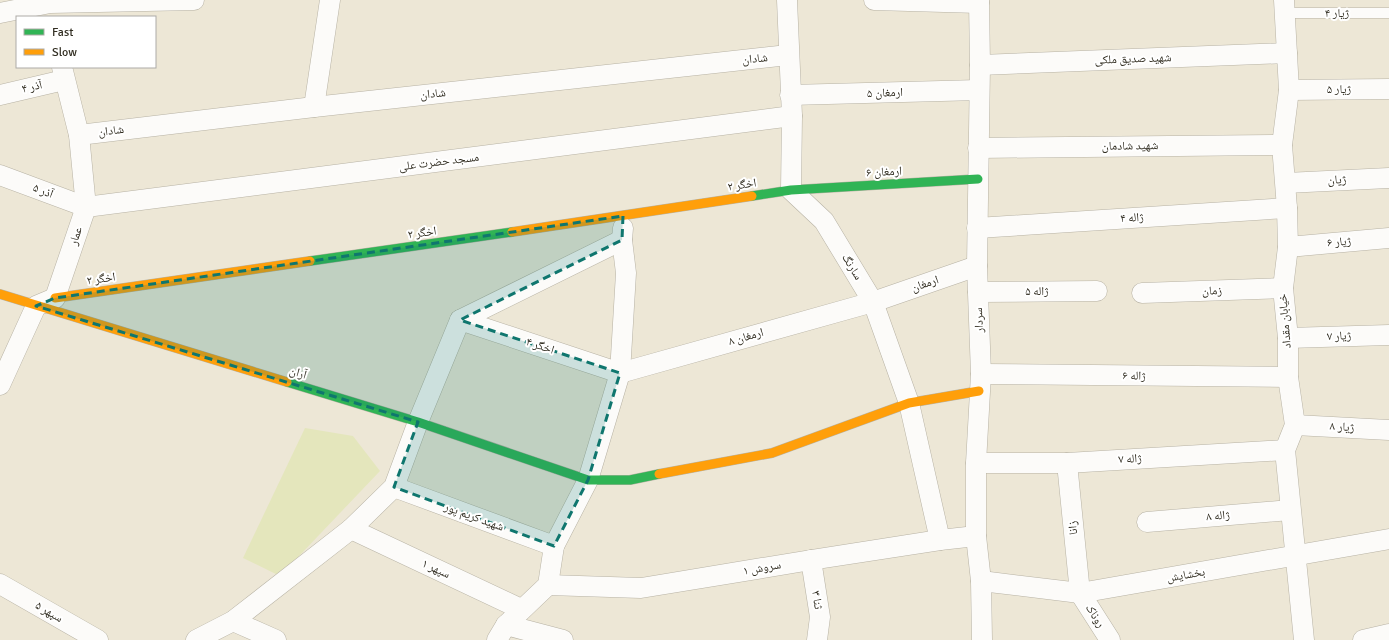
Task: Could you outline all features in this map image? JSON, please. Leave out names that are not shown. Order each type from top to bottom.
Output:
[{"type":"street","points":[[0,13],[51,6],[194,0]]},
{"type":"street","points":[[314,107],[330,0]]},
{"type":"street","points":[[787,0],[788,55],[792,116],[791,190]]},
{"type":"street","points":[[874,0],[979,1]]},
{"type":"street","name":"سردار","points":[[979,1],[980,65],[977,266],[980,383],[976,464],[976,536],[981,580],[982,640]]},
{"type":"street","name":"خیابان مقداد","points":[[1284,6],[1289,90],[1282,144],[1286,183],[1288,247],[1283,288],[1288,338],[1288,377],[1295,425]]},
{"type":"street","name":"شهید صدیق ملکی","points":[[980,65],[1286,53]]},
{"type":"street","name":"شادان","points":[[79,135],[314,107],[788,55]]},
{"type":"street","name":"آذر ۴","points":[[0,95],[63,73]]},
{"type":"street","name":"عمار","points":[[55,298],[86,207],[79,135],[63,73]]},
{"type":"street","name":"ژیار ۵","points":[[1289,90],[1389,89]]},
{"type":"street","name":"ارمغان ۵","points":[[790,96],[979,90]]},
{"type":"street","name":"مسجد حضرت علی","points":[[86,207],[792,116]]},
{"type":"street","name":"شهید شادمان","points":[[978,148],[1282,144]]},
{"type":"street","name":"آذر ۵","points":[[0,175],[86,207]]},
{"type":"street","name":"ارمغان ۶","points":[[791,190],[978,178]]},
{"type":"street","name":"ژیان","points":[[1286,183],[1389,178]]},
{"type":"street","name":"اخگر ۲","points":[[55,298],[623,216],[791,190]]},
{"type":"street","name":"سارنگ","points":[[791,190],[824,221],[873,302],[909,403],[940,540]]},
{"type":"street","name":"ژاله ۴","points":[[977,228],[1287,208]]},
{"type":"street","points":[[502,632],[521,609],[548,586],[554,546],[588,480],[620,373],[626,273],[622,240],[623,216]]},
{"type":"street","name":"ژیار ۶","points":[[1288,247],[1389,238]]},
{"type":"street","points":[[196,640],[233,621],[351,529],[394,487],[418,422],[460,320],[622,240]]},
{"type":"street","name":"ارمغان","points":[[873,302],[977,266]]},
{"type":"street","name":"زمان","points":[[1142,293],[1283,288]]},
{"type":"street","name":"ژاله ۵","points":[[978,292],[1097,291]]},
{"type":"street","name":"آران","points":[[0,294],[418,422],[588,480],[630,480],[772,453],[909,403],[980,383]]},
{"type":"street","points":[[0,385],[36,306],[55,298]]},
{"type":"street","name":"ارمغان ۸","points":[[620,373],[873,302]]},
{"type":"street","name":"اخگر ۴","points":[[460,320],[620,373]]},
{"type":"street","name":"ژیار ۷","points":[[1288,338],[1389,335]]},
{"type":"street","name":"ژاله ۶","points":[[980,383],[1288,377]]},
{"type":"street","points":[[1295,425],[1285,450],[1304,640]]},
{"type":"street","name":"ژیار ۸","points":[[1295,425],[1389,430]]},
{"type":"street","name":"ژاله ۷","points":[[976,464],[1067,463],[1285,450]]},
{"type":"street","name":"زانا","points":[[1067,463],[1080,593]]},
{"type":"street","name":"شهید کریم پور","points":[[394,487],[554,546]]},
{"type":"street","name":"ژاله ۸","points":[[1147,522],[1290,510]]},
{"type":"street","name":"سپهر ۱","points":[[351,529],[521,609]]},
{"type":"street","name":"سروش ۱","points":[[548,586],[641,588],[811,560],[940,540],[976,536]]},
{"type":"street","name":"بخشایش","points":[[981,580],[1080,593],[1296,556],[1389,538]]},
{"type":"street","name":"ثنا ۳","points":[[811,560],[820,617],[817,640]]},
{"type":"street","name":"سپهر ۵","points":[[0,584],[98,640]]},
{"type":"street","name":"روناک","points":[[1080,593],[1110,640]]},
{"type":"street","points":[[233,621],[246,640]]},
{"type":"street","points":[[233,621],[276,640]]},
{"type":"street","points":[[502,632],[562,640]]},
{"type":"street","points":[[1363,640],[1389,634]]},
{"type":"lane","name":"ژیار ۴","points":[[1284,6],[1389,13]]},
{"type":"highlighted area","points":[[623,216],[622,240],[460,320],[620,373],[588,480],[554,546],[394,487],[418,422],[36,306],[55,298]]},
{"type":"green space","points":[[305,428],[353,436],[380,471],[280,576],[243,558]]},
{"type":"traffic: fast","points":[[752,196],[791,190],[978,179]]},
{"type":"traffic: fast","points":[[310,261],[512,232]]},
{"type":"traffic: fast","points":[[287,382],[418,422],[588,480],[630,480],[659,474]]},
{"type":"traffic: slow","points":[[512,232],[752,196]]},
{"type":"traffic: slow","points":[[55,298],[310,261]]},
{"type":"traffic: slow","points":[[0,294],[287,382]]},
{"type":"traffic: slow","points":[[659,474],[772,453],[909,403],[979,391]]}]
